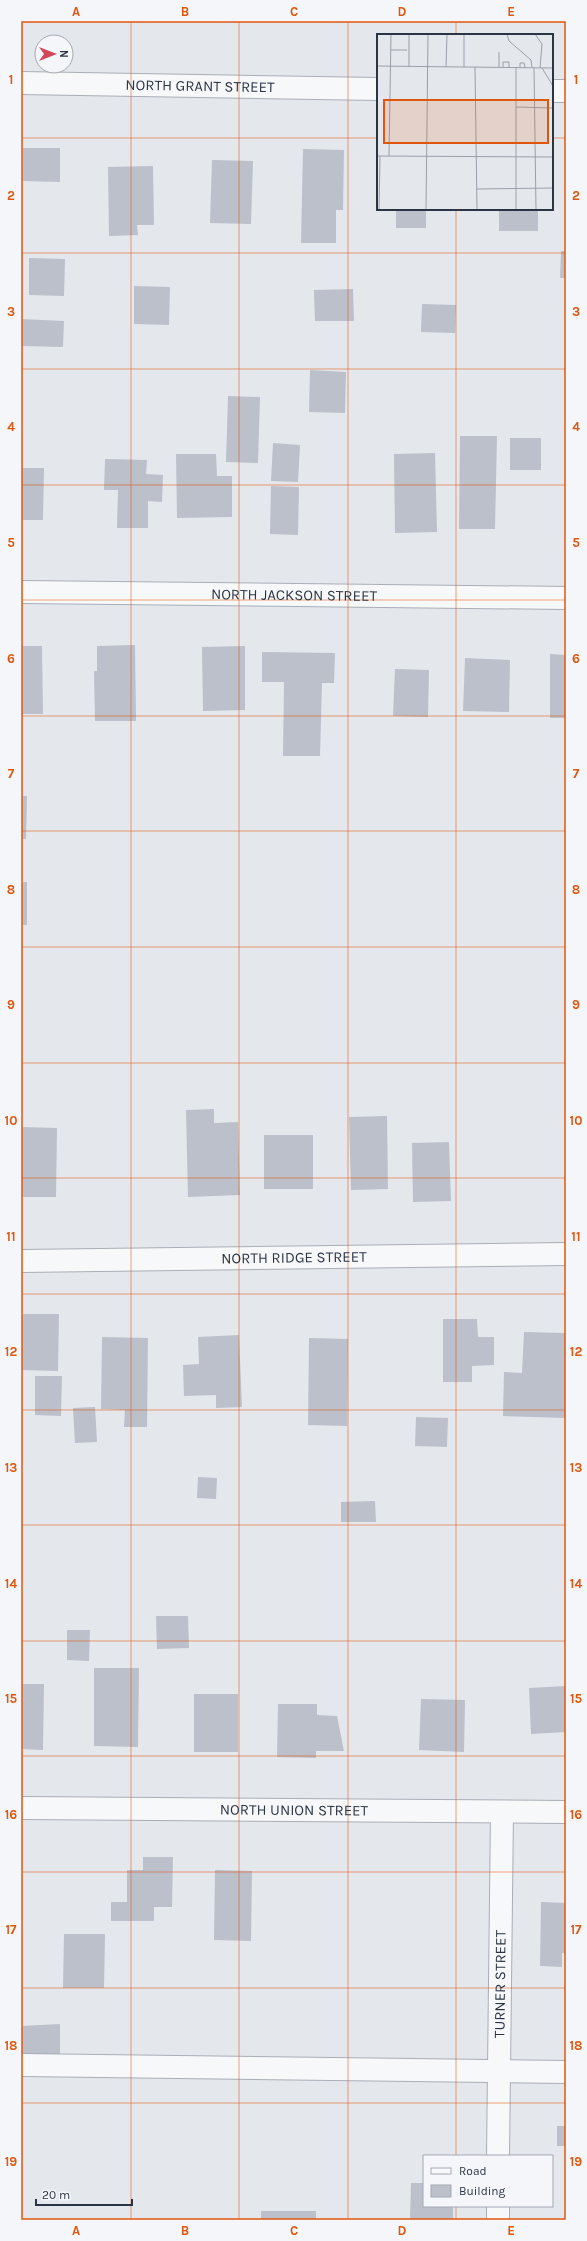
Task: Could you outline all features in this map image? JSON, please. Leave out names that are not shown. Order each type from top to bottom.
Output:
[{"type":"street","name":"NORTH GRANT STREET","points":[[21,83],[377,89]]},
{"type":"street","points":[[553,91],[566,91]]},
{"type":"street","name":"NORTH JACKSON STREET","points":[[21,592],[566,598]]},
{"type":"street","name":"NORTH RIDGE STREET","points":[[21,1261],[566,1254]]},
{"type":"street","name":"NORTH UNION STREET","points":[[21,1808],[566,1812]]},
{"type":"street","name":"TURNER STREET","points":[[498,2155],[502,1812]]},
{"type":"street","points":[[21,2064],[566,2072]]},
{"type":"street","points":[[498,2207],[498,2220]]},
{"type":"building","points":[[23,148],[60,148],[60,182],[22,181]]},
{"type":"building","points":[[303,149],[344,150],[343,210],[336,210],[336,243],[301,243]]},
{"type":"building","points":[[212,160],[253,161],[251,224],[210,223]]},
{"type":"building","points":[[153,166],[154,225],[137,225],[138,235],[109,236],[108,167]]},
{"type":"building","points":[[396,210],[426,210],[426,228],[396,228]]},
{"type":"building","points":[[499,210],[538,210],[538,231],[499,231]]},
{"type":"building","points":[[561,251],[566,251],[566,278],[560,278]]},
{"type":"building","points":[[29,258],[65,259],[64,296],[29,295]]},
{"type":"building","points":[[134,286],[170,287],[169,325],[134,324]]},
{"type":"building","points":[[353,289],[354,321],[315,321],[314,290]]},
{"type":"building","points":[[422,304],[456,305],[455,333],[421,332]]},
{"type":"building","points":[[21,319],[64,321],[63,347],[21,346]]},
{"type":"building","points":[[310,370],[346,372],[345,413],[309,412]]},
{"type":"building","points":[[228,396],[260,397],[258,463],[226,462]]},
{"type":"building","points":[[460,436],[497,436],[495,529],[459,529]]},
{"type":"building","points":[[510,438],[541,438],[541,470],[510,470]]},
{"type":"building","points":[[273,443],[300,445],[298,482],[271,481]]},
{"type":"building","points":[[435,453],[437,532],[395,533],[394,454]]},
{"type":"building","points":[[176,454],[216,454],[217,476],[232,476],[232,517],[177,518]]},
{"type":"building","points":[[105,459],[147,460],[146,474],[163,475],[162,502],[148,501],[148,528],[117,528],[118,490],[104,490]]},
{"type":"building","points":[[21,468],[44,468],[43,520],[21,520]]},
{"type":"building","points":[[271,486],[299,487],[298,535],[270,534]]},
{"type":"building","points":[[135,645],[136,721],[95,721],[94,671],[97,671],[97,646]]},
{"type":"building","points":[[21,646],[42,646],[43,714],[21,714]]},
{"type":"building","points":[[245,646],[245,710],[203,711],[202,647]]},
{"type":"building","points":[[262,652],[335,653],[334,683],[322,683],[320,756],[283,756],[284,682],[262,682]]},
{"type":"building","points":[[550,654],[566,655],[566,718],[550,718]]},
{"type":"building","points":[[465,658],[510,660],[509,712],[463,711]]},
{"type":"building","points":[[395,669],[429,670],[428,717],[393,716]]},
{"type":"building","points":[[21,796],[27,796],[26,839],[21,839]]},
{"type":"building","points":[[21,882],[27,882],[27,925],[21,925]]},
{"type":"building","points":[[214,1109],[214,1123],[238,1122],[240,1195],[188,1197],[186,1110]]},
{"type":"building","points":[[387,1116],[388,1189],[351,1190],[349,1117]]},
{"type":"building","points":[[21,1127],[57,1128],[56,1197],[21,1197]]},
{"type":"building","points":[[264,1135],[313,1135],[313,1189],[264,1189]]},
{"type":"building","points":[[449,1142],[451,1201],[413,1202],[412,1143]]},
{"type":"building","points":[[21,1314],[59,1314],[58,1371],[21,1370]]},
{"type":"building","points":[[443,1319],[477,1319],[478,1337],[494,1337],[494,1365],[472,1366],[472,1382],[443,1382]]},
{"type":"building","points":[[524,1332],[566,1333],[566,1418],[503,1416],[504,1372],[522,1373]]},
{"type":"building","points":[[239,1335],[242,1407],[216,1408],[216,1395],[184,1396],[183,1365],[199,1364],[198,1337]]},
{"type":"building","points":[[102,1337],[148,1338],[147,1427],[124,1427],[125,1410],[101,1409]]},
{"type":"building","points":[[309,1338],[348,1339],[347,1426],[308,1425]]},
{"type":"building","points":[[35,1376],[62,1376],[61,1416],[35,1415]]},
{"type":"building","points":[[95,1407],[97,1442],[75,1443],[73,1408]]},
{"type":"building","points":[[416,1417],[448,1418],[447,1447],[415,1446]]},
{"type":"building","points":[[198,1477],[217,1478],[216,1499],[197,1498]]},
{"type":"building","points":[[375,1501],[376,1522],[341,1522],[341,1502]]},
{"type":"building","points":[[156,1616],[188,1616],[189,1648],[157,1649]]},
{"type":"building","points":[[67,1630],[90,1630],[89,1661],[67,1660]]},
{"type":"building","points":[[94,1668],[139,1668],[138,1747],[94,1746]]},
{"type":"building","points":[[21,1684],[44,1684],[43,1750],[21,1749]]},
{"type":"building","points":[[566,1686],[566,1732],[531,1734],[529,1688]]},
{"type":"building","points":[[194,1694],[238,1694],[238,1752],[194,1752]]},
{"type":"building","points":[[421,1699],[465,1700],[464,1752],[419,1750]]},
{"type":"building","points":[[278,1704],[317,1704],[317,1715],[337,1716],[344,1751],[316,1751],[316,1758],[277,1757]]},
{"type":"building","points":[[143,1857],[173,1857],[172,1907],[154,1907],[154,1921],[111,1921],[111,1902],[127,1902],[127,1870],[143,1870]]},
{"type":"building","points":[[215,1870],[252,1871],[251,1941],[214,1940]]},
{"type":"building","points":[[541,1902],[566,1903],[566,1953],[562,1953],[562,1967],[540,1966]]},
{"type":"building","points":[[64,1934],[105,1934],[104,1988],[63,1988]]},
{"type":"building","points":[[60,2024],[60,2057],[21,2057],[21,2026]]},
{"type":"building","points":[[557,2126],[566,2126],[566,2146],[557,2146]]},
{"type":"building","points":[[411,2183],[423,2183],[423,2207],[453,2207],[453,2220],[410,2220]]},
{"type":"building","points":[[261,2211],[316,2211],[316,2220],[261,2220]]}]
